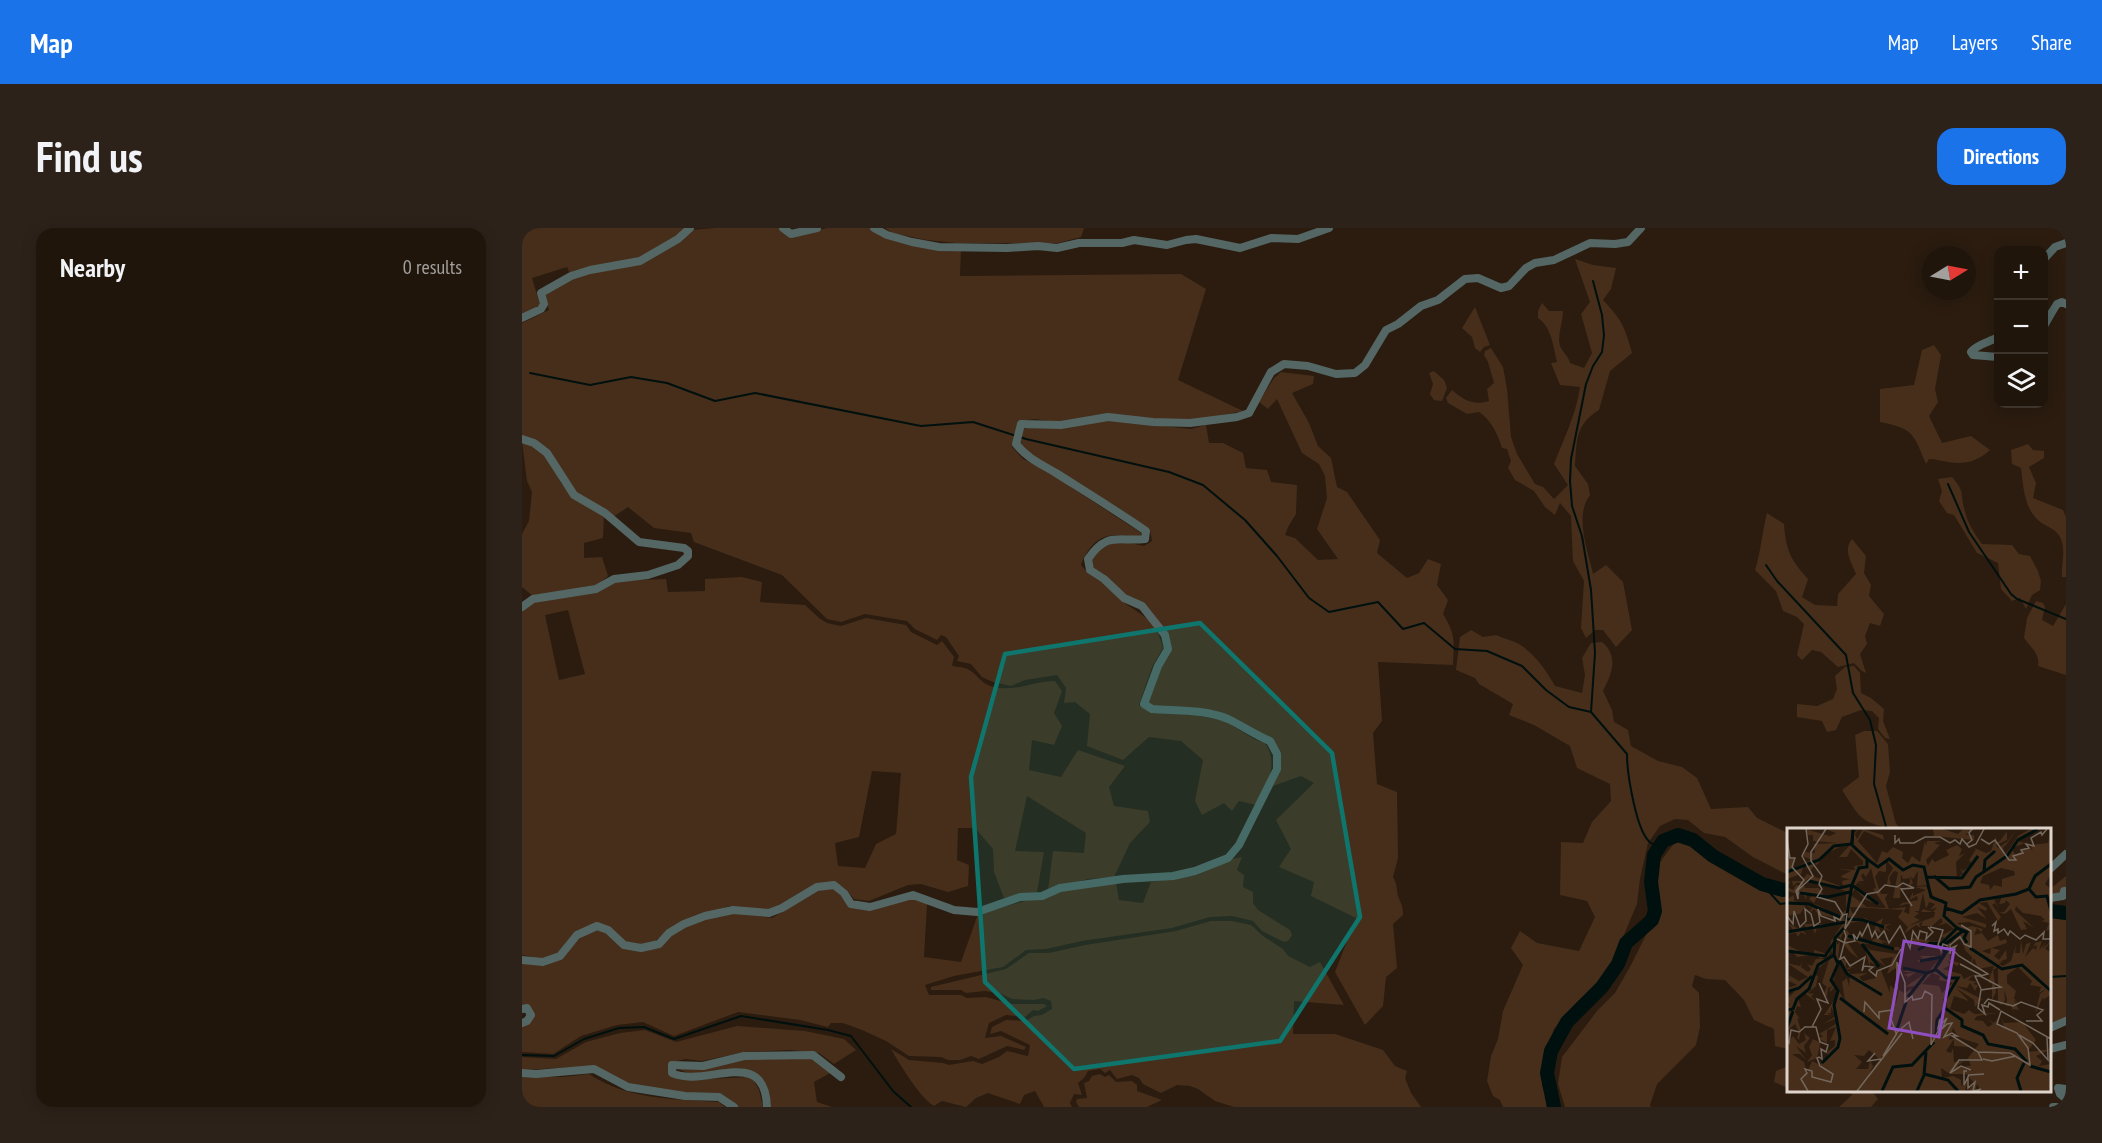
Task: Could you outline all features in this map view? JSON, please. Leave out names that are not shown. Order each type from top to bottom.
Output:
[{"type":"street","points":[[522,318],[541,309],[544,304],[541,293],[571,276],[590,270],[640,261],[678,239],[690,228]]},
{"type":"street","points":[[783,228],[791,234],[817,228]]},
{"type":"street","points":[[874,228],[912,242],[939,247],[1038,246],[1057,248],[1079,243],[1122,243],[1134,240],[1167,245],[1197,239],[1240,248],[1271,238],[1298,239],[1329,228]]},
{"type":"street","points":[[522,960],[543,962],[560,956],[577,935],[597,926],[608,930],[624,945],[640,948],[659,944],[669,933],[705,916],[733,910],[770,913],[818,887],[834,885],[851,903],[870,907],[913,895],[954,910],[977,912],[1020,897],[1042,896],[1060,888],[1123,879],[1173,876],[1195,871],[1228,858],[1239,844],[1277,770],[1276,754],[1270,741],[1220,716],[1152,709],[1144,704],[1158,666],[1168,649],[1165,634],[1142,606],[1124,598],[1104,579],[1090,570],[1088,559],[1102,543],[1117,537],[1130,541],[1145,539],[1146,531],[1026,456],[1016,444],[1021,424],[1060,425],[1108,417],[1191,423],[1237,417],[1249,413],[1271,372],[1284,364],[1308,366],[1336,374],[1355,373],[1365,365],[1386,330],[1398,324],[1421,306],[1438,300],[1465,279],[1478,278],[1502,288],[1509,286],[1526,268],[1535,263],[1554,260],[1590,243],[1628,242],[1641,228]]},
{"type":"street","points":[[2048,254],[2055,247],[2066,243]]},
{"type":"street","points":[[2048,318],[2057,304],[2062,302],[2066,304]]},
{"type":"street","points":[[1994,340],[1971,352],[1972,355],[1994,357]]},
{"type":"street","points":[[522,439],[534,443],[547,453],[574,495],[605,513],[639,542],[684,548],[688,551],[688,556],[678,565],[648,575],[614,579],[596,589],[533,599],[522,607]]},
{"type":"street","points":[[2051,867],[2066,854]]},
{"type":"street","points":[[2051,898],[2062,896],[2066,891]]},
{"type":"street","points":[[522,1009],[527,1008],[531,1015],[527,1021],[522,1023]]},
{"type":"street","points":[[2051,1027],[2066,1021]]},
{"type":"street","points":[[2051,1049],[2066,1045]]},
{"type":"street","points":[[767,1107],[767,1099],[760,1081],[751,1073],[714,1073],[680,1078],[672,1073],[672,1065],[703,1066],[744,1056],[813,1054],[841,1077]]},
{"type":"street","points":[[522,1073],[594,1069],[628,1087],[685,1096],[719,1097],[734,1107]]},
{"type":"street","points":[[2066,1089],[2058,1088],[2060,1094],[2066,1099]]},
{"type":"highlighted area","points":[[1200,623],[1332,753],[1360,917],[1280,1041],[1074,1069],[985,982],[971,777],[1005,654]]},
{"type":"shaded area","points":[[522,228],[686,228],[676,238],[658,246],[639,259],[570,274],[567,267],[532,278],[540,305],[522,316]]},
{"type":"shaded area","points":[[779,228],[791,237],[827,228],[870,228],[887,237],[961,250],[960,276],[1181,274],[1206,289],[1178,380],[1243,411],[1190,421],[1124,417],[1058,422],[1035,419],[1019,421],[1012,447],[1023,459],[1042,468],[1141,533],[1141,537],[1116,535],[1103,537],[1090,548],[1081,565],[1152,623],[1160,637],[1163,648],[1152,667],[1139,705],[1155,713],[1183,713],[1225,721],[1265,743],[1271,759],[1270,774],[1256,805],[1239,801],[1232,811],[1224,803],[1202,815],[1195,801],[1203,760],[1181,741],[1149,737],[1123,760],[1087,746],[1090,714],[1075,702],[1064,703],[1066,688],[1057,675],[1025,680],[1011,686],[993,682],[982,677],[971,664],[957,661],[959,656],[946,637],[941,635],[937,640],[915,629],[907,621],[865,614],[841,622],[827,619],[782,575],[694,542],[691,533],[654,528],[628,507],[613,517],[576,495],[559,467],[522,436],[522,323],[549,310],[544,295],[573,278],[611,268],[641,264],[681,242],[691,230]]},
{"type":"shaded area","points":[[885,228],[1084,228],[1081,237],[1058,243],[956,243],[892,233]]},
{"type":"shaded area","points":[[1575,259],[1593,265],[1616,268],[1611,289],[1603,300],[1622,324],[1632,353],[1610,371],[1599,410],[1581,427],[1577,441],[1575,466],[1588,484],[1590,495],[1585,503],[1583,523],[1593,574],[1606,565],[1623,582],[1632,630],[1616,647],[1603,630],[1595,630],[1586,638],[1581,628],[1584,581],[1573,561],[1571,516],[1560,503],[1555,515],[1545,507],[1534,491],[1515,480],[1508,468],[1511,461],[1507,449],[1502,448],[1494,428],[1484,416],[1479,412],[1467,414],[1448,403],[1446,398],[1452,390],[1469,401],[1478,403],[1489,401],[1487,389],[1494,383],[1484,355],[1485,351],[1491,348],[1503,367],[1511,437],[1517,454],[1535,484],[1543,487],[1554,499],[1568,485],[1554,464],[1573,417],[1580,387],[1560,385],[1551,363],[1557,362],[1551,338],[1543,322],[1538,318],[1538,311],[1542,303],[1549,311],[1563,311],[1560,346],[1570,363],[1584,368],[1592,353],[1581,314],[1590,302]]},
{"type":"shaded area","points":[[1475,307],[1490,345],[1484,347],[1480,352],[1475,348],[1472,337],[1462,328]]},
{"type":"shaded area","points":[[1934,345],[1941,355],[1935,389],[1938,402],[1929,416],[1942,443],[1971,436],[1990,450],[1971,461],[1954,463],[1929,459],[1926,464],[1911,434],[1900,427],[1880,422],[1880,389],[1914,385],[1922,350]]},
{"type":"shaded area","points":[[1434,371],[1444,380],[1447,388],[1442,401],[1434,400],[1430,394],[1433,384],[1429,373]]},
{"type":"shaded area","points":[[1281,372],[1314,376],[1313,384],[1292,393],[1309,423],[1318,446],[1331,458],[1337,487],[1347,492],[1380,540],[1377,553],[1407,578],[1419,573],[1428,559],[1441,564],[1437,585],[1448,600],[1443,614],[1453,638],[1453,665],[1378,662],[1382,721],[1373,733],[1377,784],[1397,792],[1398,858],[1393,877],[1403,915],[1393,924],[1397,968],[1386,977],[1383,1006],[1365,1025],[1335,972],[1356,918],[1311,896],[1314,882],[1279,867],[1291,849],[1276,820],[1314,783],[1301,776],[1273,786],[1280,771],[1279,753],[1255,732],[1226,715],[1156,707],[1148,702],[1160,666],[1170,651],[1156,618],[1125,597],[1092,568],[1091,558],[1096,551],[1116,540],[1144,546],[1152,541],[1150,530],[1114,505],[1027,455],[1019,443],[1024,429],[1037,426],[1061,429],[1109,420],[1191,429],[1206,425],[1209,443],[1223,443],[1243,453],[1246,468],[1267,470],[1271,482],[1297,485],[1296,514],[1285,535],[1295,538],[1318,560],[1338,559],[1317,529],[1327,498],[1325,476],[1319,464],[1302,453],[1277,399],[1268,409],[1259,402],[1274,378]]},
{"type":"shaded area","points":[[522,441],[546,456],[572,497],[604,516],[603,538],[584,543],[584,558],[602,557],[608,576],[595,587],[534,597],[522,587],[522,534],[529,521],[532,492],[527,481]]},
{"type":"shaded area","points":[[2028,444],[2033,450],[2044,451],[2044,458],[2029,467],[2036,483],[2033,498],[2063,510],[2066,517],[2066,577],[2062,577],[2061,539],[2056,532],[2039,521],[2032,513],[2025,494],[2021,468],[2012,464],[2011,450]]},
{"type":"shaded area","points":[[1952,477],[1960,489],[1969,523],[1982,544],[2012,545],[2019,554],[2030,556],[2041,581],[2040,590],[2032,595],[2026,609],[2020,598],[2012,601],[2001,589],[1998,563],[1977,553],[1954,515],[1947,513],[1939,501],[1942,491],[1938,479]]},
{"type":"shaded area","points":[[1767,513],[1784,524],[1790,554],[1808,579],[1802,597],[1815,605],[1837,606],[1838,594],[1856,574],[1848,552],[1852,539],[1866,556],[1864,573],[1871,585],[1869,596],[1884,614],[1880,626],[1870,623],[1865,636],[1867,644],[1860,654],[1866,673],[1854,663],[1838,667],[1821,652],[1812,650],[1802,660],[1797,655],[1804,624],[1797,617],[1783,611],[1776,591],[1755,570]]},
{"type":"shaded area","points":[[742,577],[762,582],[760,602],[805,605],[827,623],[841,626],[866,618],[906,625],[911,632],[937,645],[942,641],[954,657],[952,666],[969,670],[990,686],[1010,688],[1055,681],[1062,691],[1054,713],[1062,726],[1054,745],[1032,740],[1029,770],[1061,777],[1078,750],[1125,766],[1109,787],[1114,806],[1148,811],[1150,822],[1130,843],[1114,877],[1088,879],[1048,890],[1053,851],[1084,853],[1086,833],[1027,796],[1015,851],[1044,852],[1037,892],[1004,898],[994,872],[993,849],[975,828],[958,828],[957,860],[969,865],[968,886],[948,892],[921,884],[908,885],[869,901],[854,899],[846,889],[834,881],[766,911],[729,906],[666,932],[655,941],[639,945],[625,942],[596,925],[558,953],[544,959],[522,955],[522,611],[535,602],[615,581],[666,579],[668,592],[705,591],[705,579]],"holes":[[[568,610],[585,674],[559,680],[545,615]],[[872,771],[901,773],[896,834],[876,844],[865,868],[838,866],[835,843],[859,837]]]},
{"type":"shaded area","points":[[2036,601],[2043,603],[2045,607],[2042,620],[2053,626],[2066,604],[2066,675],[2038,666],[2036,654],[2024,638],[2027,618]]},
{"type":"shaded area","points":[[1471,630],[1483,637],[1496,635],[1519,644],[1540,663],[1555,686],[1582,693],[1585,675],[1582,658],[1591,643],[1602,642],[1611,653],[1612,659],[1611,672],[1603,691],[1612,710],[1614,722],[1628,730],[1631,746],[1658,761],[1682,767],[1697,778],[1711,809],[1748,807],[1757,818],[1787,833],[1786,874],[1753,857],[1725,837],[1704,833],[1688,820],[1675,819],[1660,826],[1648,843],[1637,904],[1612,963],[1595,986],[1577,1002],[1554,1029],[1543,1061],[1542,1085],[1551,1107],[1503,1107],[1500,1100],[1493,1096],[1487,1081],[1491,1056],[1498,1039],[1503,1011],[1523,965],[1511,948],[1520,931],[1537,943],[1579,951],[1595,917],[1587,901],[1560,895],[1561,842],[1583,843],[1592,822],[1611,801],[1610,784],[1577,768],[1570,746],[1534,725],[1509,715],[1513,704],[1479,684],[1475,678],[1456,670],[1460,637]]},
{"type":"shaded area","points":[[1854,666],[1860,673],[1861,693],[1884,709],[1883,721],[1890,739],[1885,738],[1878,729],[1879,718],[1872,711],[1861,710],[1842,717],[1836,730],[1827,732],[1822,721],[1797,717],[1797,704],[1817,706],[1833,699],[1837,689],[1835,676],[1845,667]]},
{"type":"shaded area","points":[[1864,731],[1877,731],[1888,744],[1890,772],[1886,786],[1896,824],[1901,828],[1886,828],[1864,819],[1842,790],[1859,777],[1855,735]]},
{"type":"shaded area","points":[[1681,834],[1748,878],[1787,894],[1787,1049],[1775,1046],[1774,1029],[1754,1020],[1744,1000],[1725,980],[1706,979],[1695,975],[1692,986],[1699,993],[1700,1027],[1696,1045],[1657,1084],[1651,1107],[1565,1107],[1558,1084],[1562,1057],[1597,1011],[1615,993],[1654,919],[1657,866]]},
{"type":"shaded area","points":[[1242,857],[1237,870],[1244,875],[1243,887],[1253,892],[1253,903],[1258,910],[1290,930],[1292,935],[1288,941],[1284,942],[1262,931],[1253,921],[1232,916],[1210,917],[1172,928],[1082,941],[1046,949],[1026,950],[1003,967],[954,976],[925,985],[929,995],[986,997],[1011,1004],[1044,1004],[1047,1006],[1038,1011],[1033,1010],[1025,1017],[1006,1015],[989,1023],[985,1038],[1001,1036],[1026,1047],[1024,1050],[1007,1046],[979,1059],[971,1056],[960,1060],[909,1056],[886,1041],[843,1023],[831,1023],[828,1027],[800,1020],[738,1012],[674,1036],[643,1022],[617,1025],[581,1036],[553,1054],[522,1052],[522,1027],[529,1024],[534,1017],[522,1007],[522,963],[545,966],[563,957],[580,938],[598,929],[642,950],[686,926],[735,912],[772,918],[820,890],[834,888],[851,907],[914,898],[927,904],[924,957],[961,962],[978,914],[1062,891],[1116,882],[1119,900],[1143,903],[1151,882],[1196,875]]},
{"type":"shaded area","points":[[2066,876],[2066,889],[2061,895],[2051,896],[2051,888]]},
{"type":"shaded area","points":[[2051,915],[2066,916],[2066,1018],[2051,1025]]},
{"type":"shaded area","points":[[1211,921],[1232,921],[1251,925],[1283,949],[1288,956],[1310,967],[1320,962],[1344,1005],[1294,1001],[1293,1034],[1335,1034],[1383,1050],[1395,1066],[1407,1071],[1405,1078],[1411,1093],[1421,1107],[1234,1107],[1215,1101],[1190,1086],[1177,1085],[1161,1093],[1143,1084],[1139,1078],[1132,1075],[1117,1079],[1110,1070],[1105,1073],[1100,1069],[1088,1071],[1078,1083],[1082,1095],[1074,1094],[1070,1103],[1072,1107],[1044,1107],[1035,1091],[1024,1095],[1020,1104],[988,1093],[976,1098],[966,1107],[942,1101],[934,1106],[916,1088],[891,1049],[909,1060],[949,1065],[973,1061],[982,1064],[1007,1051],[1028,1056],[1030,1045],[1001,1031],[990,1034],[992,1027],[1006,1020],[1026,1021],[1034,1016],[1042,1015],[1052,1009],[1051,1001],[1043,998],[1012,999],[999,993],[985,991],[966,993],[961,990],[931,990],[931,987],[1006,969],[1029,953],[1049,953],[1176,931]]},
{"type":"shaded area","points":[[737,1026],[805,1031],[844,1039],[856,1050],[834,1064],[819,1053],[790,1050],[744,1052],[702,1061],[685,1059],[670,1063],[669,1075],[680,1080],[752,1077],[759,1090],[763,1107],[738,1107],[718,1094],[683,1093],[629,1085],[595,1066],[522,1070],[522,1057],[556,1059],[586,1042],[620,1033],[645,1030],[676,1042]]},
{"type":"shaded area","points":[[813,1058],[830,1073],[814,1082],[817,1102],[832,1107],[771,1107],[766,1087],[758,1075],[747,1070],[690,1073],[677,1068],[705,1067],[749,1059]]},
{"type":"shaded area","points":[[1787,1066],[1787,1088],[1774,1082],[1776,1071]]},
{"type":"shaded area","points":[[589,1074],[620,1089],[652,1097],[719,1102],[725,1107],[522,1107],[522,1077],[563,1077]]},
{"type":"shaded area","points":[[1100,1074],[1105,1077],[1109,1075],[1116,1082],[1132,1081],[1137,1085],[1137,1091],[1162,1100],[1147,1107],[1079,1107],[1077,1099],[1087,1098],[1084,1083],[1092,1076]]},
{"type":"shaded area","points":[[1850,1092],[1873,1092],[1878,1099],[1871,1107],[1839,1107],[1852,1095]]},
{"type":"waterway","points":[[1591,712],[1595,653],[1591,590],[1582,536],[1572,506],[1570,481],[1571,459],[1586,384],[1602,352],[1604,335],[1602,315],[1593,281]]},
{"type":"waterway","points":[[530,373],[590,385],[631,377],[667,383],[715,401],[755,393],[921,426],[973,422],[1026,439],[1169,472],[1203,485],[1245,520],[1277,556],[1309,598],[1329,612],[1378,602],[1403,629],[1424,623],[1455,649],[1487,651],[1522,666],[1546,690],[1569,707],[1591,712],[1627,754],[1631,787],[1641,827],[1651,843],[1661,845]]},
{"type":"waterway","points":[[1948,484],[1969,532],[2011,594],[2017,599],[2066,619]]},
{"type":"waterway","points":[[1766,565],[1777,581],[1846,655],[1853,693],[1870,720],[1876,745],[1874,784],[1886,828]]},
{"type":"waterway","points":[[1554,1107],[1547,1073],[1551,1051],[1567,1022],[1602,987],[1618,964],[1626,943],[1652,920],[1655,911],[1651,882],[1654,855],[1663,841],[1678,835],[1693,840],[1713,856],[1762,884],[1787,889]]},
{"type":"waterway","points":[[1762,884],[1780,904],[1787,903]]},
{"type":"waterway","points":[[2051,911],[2066,913]]},
{"type":"waterway","points":[[2051,977],[2066,976]]},
{"type":"waterway","points":[[522,1055],[554,1056],[584,1039],[619,1028],[644,1027],[674,1039],[741,1016],[851,1036],[893,1091],[911,1107]]}]
